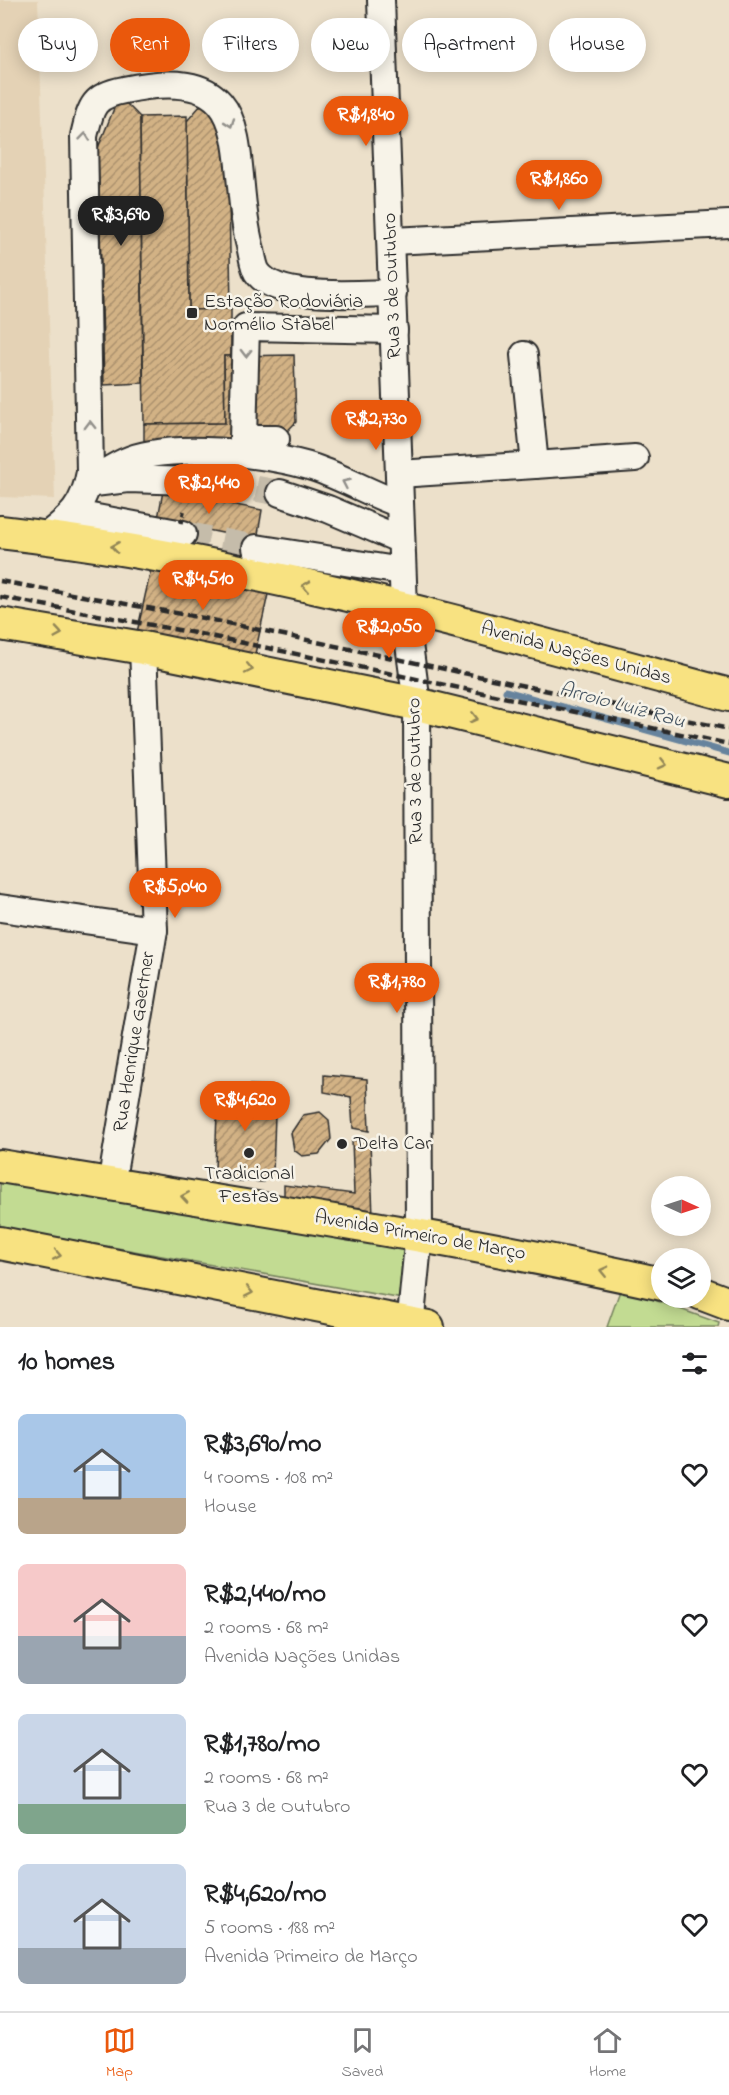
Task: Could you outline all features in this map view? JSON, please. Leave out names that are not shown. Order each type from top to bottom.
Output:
[{"type":"main road","name":"Avenida Nações Unidas","points":[[0,532],[131,549],[404,607],[729,695]]},
{"type":"main road","points":[[0,624],[143,648],[417,704],[729,781]]},
{"type":"main road","name":"Avenida Primeiro de Março","points":[[0,1166],[419,1234],[550,1259],[651,1282]]},
{"type":"main road","points":[[0,1244],[417,1326]]},
{"type":"main road","points":[[711,1297],[729,1304]]},
{"type":"street","name":"Rua 3 de Outubro","points":[[381,0],[392,241],[402,572],[404,607],[417,704],[419,1234],[417,1326]]},
{"type":"street","points":[[45,537],[75,514],[88,483],[90,465],[89,355],[84,136],[90,108],[104,94],[147,85],[196,87],[224,104],[240,152],[246,231],[257,272],[276,286],[306,294],[393,293]]},
{"type":"street","points":[[392,241],[729,224]]},
{"type":"street","points":[[276,439],[243,439],[246,327],[394,330]]},
{"type":"street","points":[[524,355],[535,465]]},
{"type":"street","points":[[88,483],[125,461],[172,451],[218,452],[315,468],[364,491],[400,504]]},
{"type":"street","points":[[399,474],[635,458]]},
{"type":"street","points":[[88,483],[128,479],[218,482]]},
{"type":"street","points":[[280,493],[328,509],[401,540]]},
{"type":"street","points":[[75,514],[185,522]]},
{"type":"street","points":[[256,548],[402,572]]},
{"type":"street","name":"Rua Henrique Gaertner","points":[[111,1185],[154,930],[143,648]]},
{"type":"street","points":[[0,908],[154,930]]},
{"type":"shaded area","points":[[0,0],[38,0],[39,18],[18,18],[18,72],[40,72],[55,499],[0,497]]},
{"type":"green space","points":[[0,1182],[409,1243],[403,1299],[0,1227]]},
{"type":"green space","points":[[621,1288],[651,1299],[651,1308],[677,1308],[719,1323],[718,1327],[607,1327]]},
{"type":"building","points":[[119,96],[140,117],[143,383],[104,385],[98,148]]},
{"type":"building","points":[[207,98],[228,142],[231,309],[189,310],[187,121]]},
{"type":"building","points":[[187,116],[189,310],[231,309],[231,356],[224,356],[225,423],[144,424],[140,117]]},
{"type":"building","points":[[294,355],[296,422],[259,460],[144,443],[144,424],[225,423],[224,356]]},
{"type":"building","points":[[163,491],[262,510],[257,540],[193,527],[157,524]]},
{"type":"building","points":[[153,560],[270,585],[253,663],[136,637]]},
{"type":"building","points":[[324,1075],[367,1079],[369,1131],[353,1128],[351,1097],[324,1092]]},
{"type":"building","points":[[218,1084],[276,1086],[273,1173],[265,1172],[264,1182],[222,1180],[222,1170],[215,1170]]},
{"type":"building","points":[[320,1112],[329,1120],[331,1139],[319,1154],[302,1156],[294,1150],[291,1133],[303,1115]]},
{"type":"building","points":[[352,1140],[370,1142],[373,1216],[284,1204],[284,1185],[354,1194]]},
{"type":"waterway","name":"Arroio Luiz Rau","points":[[506,691],[729,753]]},
{"type":"tunnel","points":[[218,482],[280,493]]},
{"type":"tunnel","points":[[183,534],[256,548]]},
{"type":"railway","points":[[0,581],[203,618],[729,729]]},
{"type":"railway","points":[[0,597],[200,634],[729,744]]},
{"type":"place","name":"Estação Rodoviária Normélio Stabel","points":[[192,313]]},
{"type":"place","name":"Delta Car","points":[[342,1144]]},
{"type":"place","name":"Tradicional Festas","points":[[249,1153]]}]
